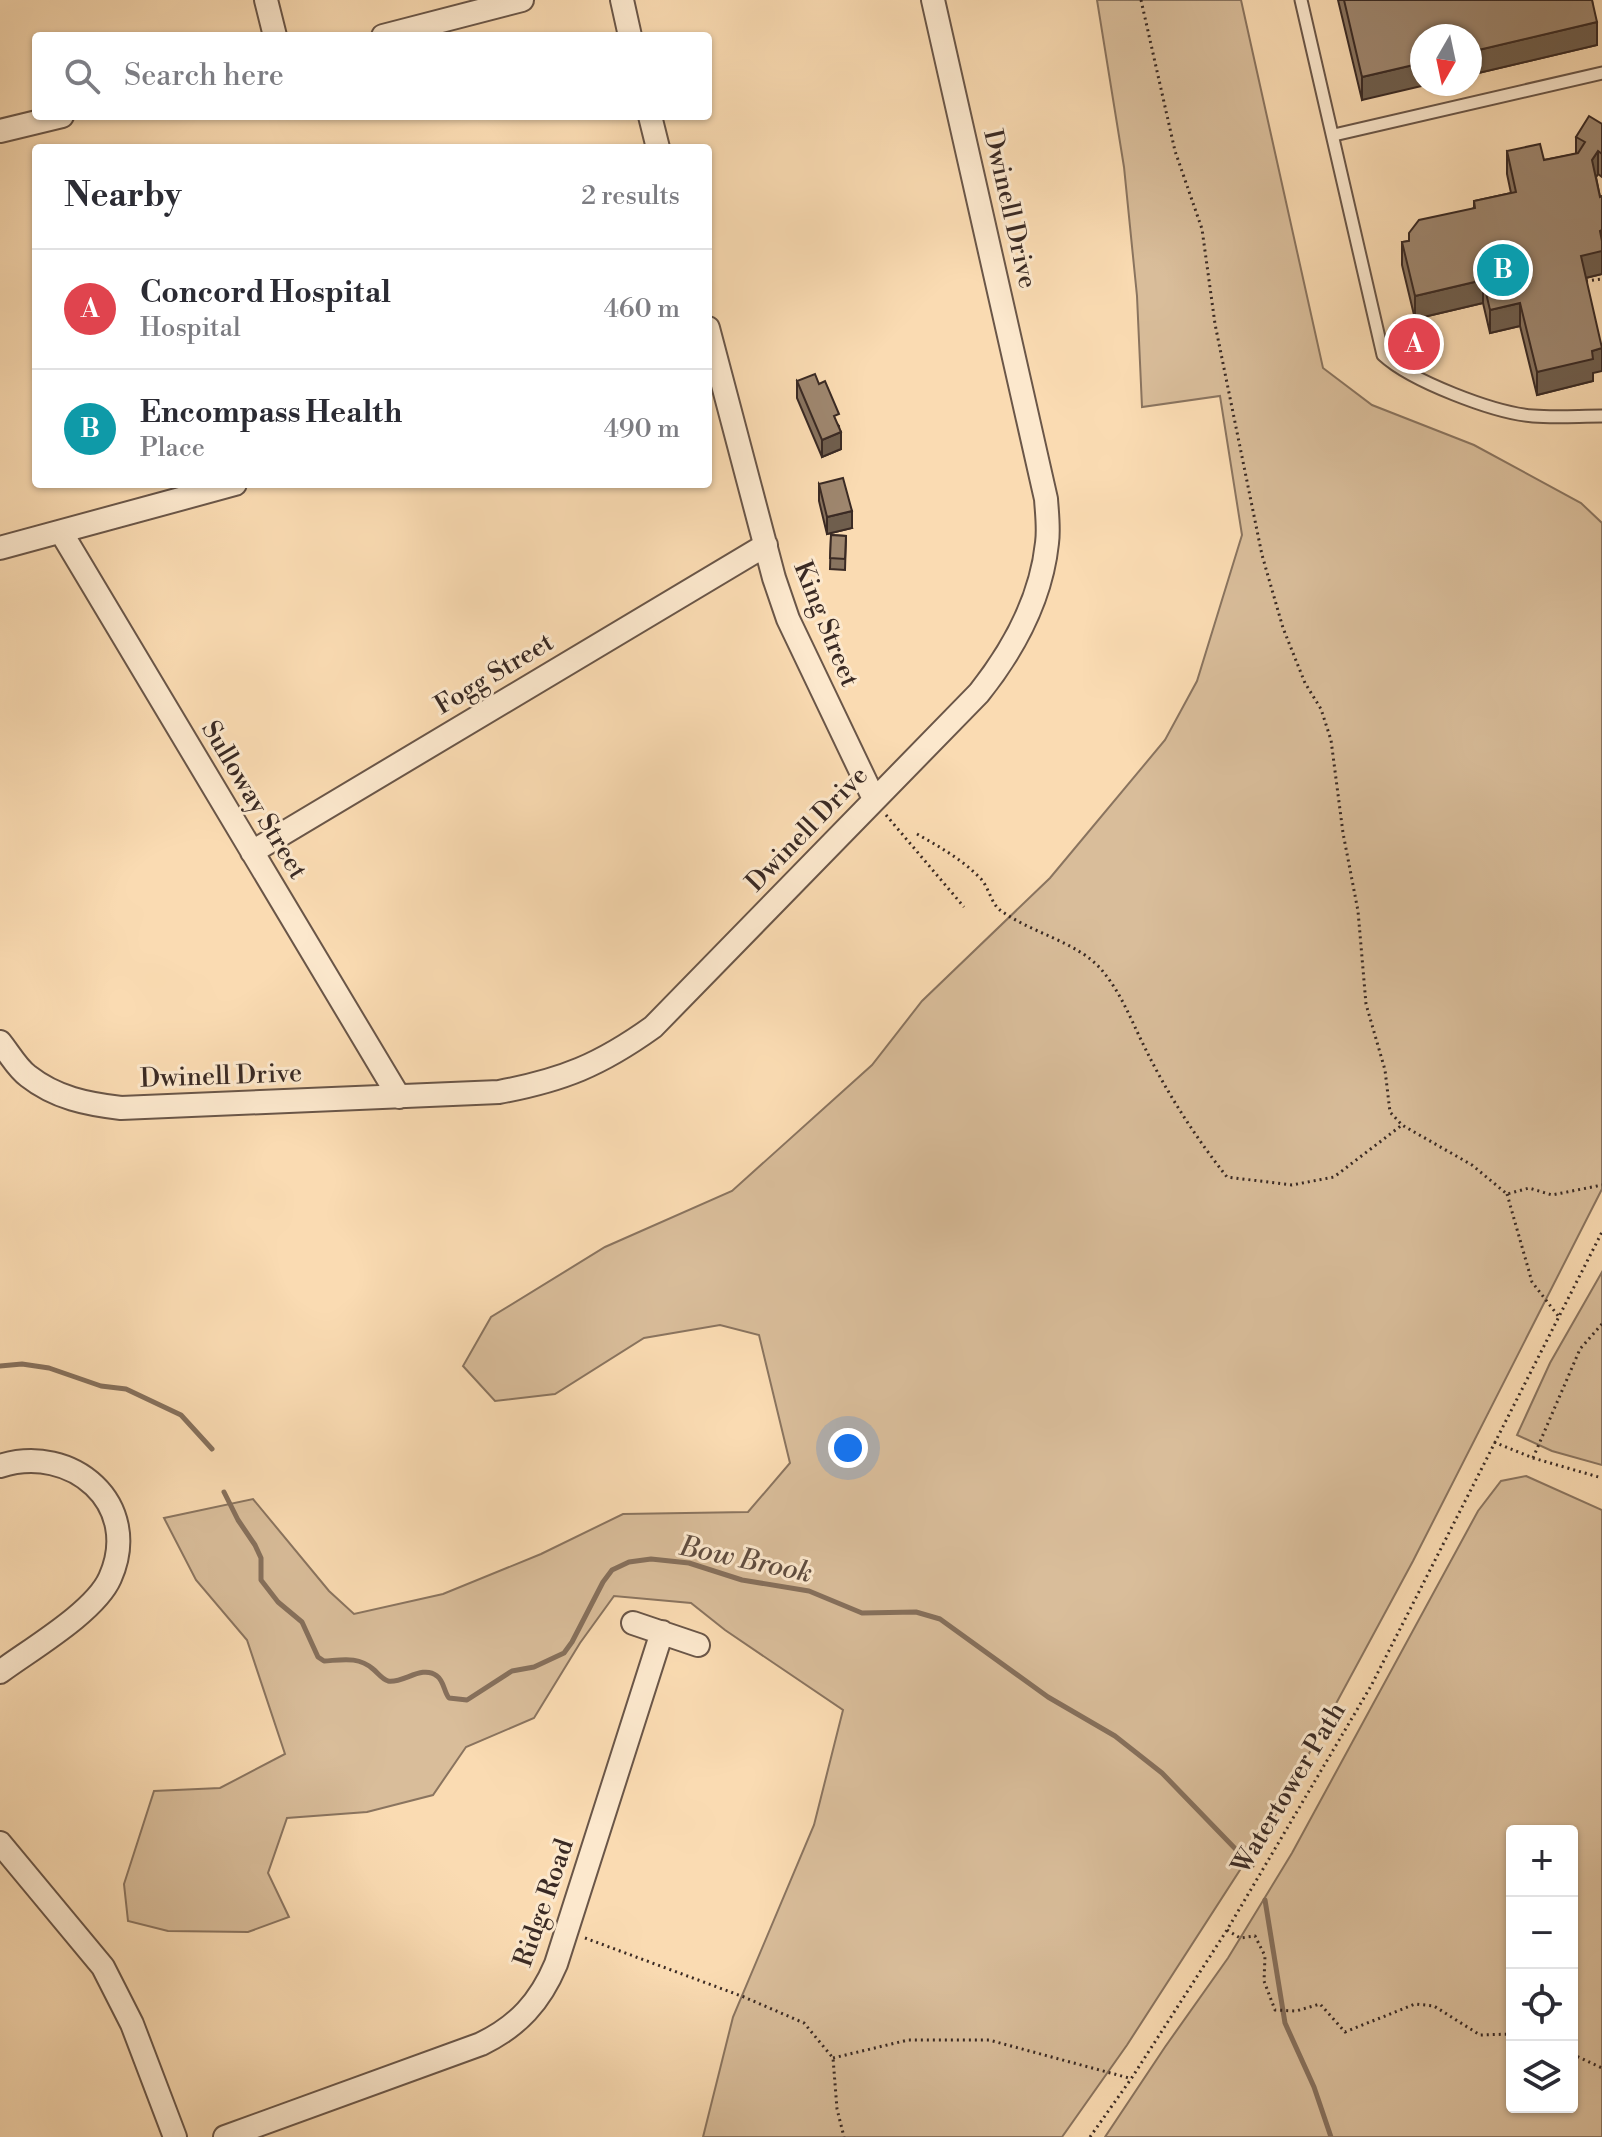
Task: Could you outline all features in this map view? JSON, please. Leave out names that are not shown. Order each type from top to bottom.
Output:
[{"type":"street","points":[[266,0],[274,32]]},
{"type":"street","points":[[398,32],[522,0]]},
{"type":"street","points":[[622,0],[629,32]]},
{"type":"street","name":"Dwinell Drive","points":[[0,1042],[26,1075],[61,1095],[80,1103],[121,1108],[499,1092],[541,1084],[581,1071],[618,1052],[653,1027],[979,693],[1005,660],[1025,623],[1047,542],[1046,499],[933,0]]},
{"type":"street","points":[[0,131],[45,120]]},
{"type":"street","points":[[651,120],[657,144]]},
{"type":"street","name":"King Street","points":[[712,343],[788,619],[874,799]]},
{"type":"street","points":[[0,548],[220,488]]},
{"type":"street","name":"Sulloway Street","points":[[61,532],[399,1097]]},
{"type":"street","name":"Fogg Street","points":[[252,852],[766,545]]},
{"type":"street","points":[[0,1466],[20,1460],[40,1460],[78,1472],[106,1500],[118,1539],[110,1579],[99,1596],[0,1672]]},
{"type":"street","points":[[633,1623],[698,1645]]},
{"type":"street","name":"Ridge Road","points":[[225,2137],[496,2037],[534,2006],[550,1977],[566,1931],[662,1632]]},
{"type":"street","points":[[0,1843],[103,1967],[132,2024],[175,2137]]},
{"type":"lane","points":[[1301,0],[1383,355],[1414,377],[1504,410],[1532,416],[1602,416]]},
{"type":"lane","points":[[1334,135],[1602,73]]},
{"type":"path","points":[[1141,0],[1175,151],[1202,229],[1215,324],[1262,555],[1283,628],[1305,683],[1321,709],[1331,740],[1343,833],[1358,911],[1366,1004],[1385,1070],[1390,1112],[1402,1125],[1491,1179],[1507,1194],[1532,1282],[1559,1317]]},
{"type":"path","points":[[1582,282],[1602,279]]},
{"type":"path","points":[[874,799],[964,907]]},
{"type":"path","points":[[917,834],[951,853],[984,882],[997,908],[1031,930],[1071,946],[1099,967],[1127,1005],[1145,1048],[1203,1147],[1227,1177],[1292,1185],[1334,1177],[1402,1125]]},
{"type":"path","points":[[1507,1194],[1529,1188],[1552,1195],[1602,1185]]},
{"type":"path","name":"Watertower Path","points":[[1090,2137],[1227,1930],[1371,1686],[1602,1232]]},
{"type":"path","points":[[1533,1458],[1580,1349],[1602,1324]]},
{"type":"path","points":[[1494,1442],[1533,1458],[1602,1478]]},
{"type":"path","points":[[1227,1930],[1240,1938],[1255,1936],[1265,1956],[1264,1981],[1275,2010],[1296,2011],[1320,2004],[1345,2032],[1415,2004],[1434,2006],[1480,2035],[1506,2034]]},
{"type":"path","points":[[566,1931],[744,1997],[804,2023],[833,2058],[837,2109],[844,2137]]},
{"type":"path","points":[[833,2058],[908,2040],[989,2040],[1131,2079]]},
{"type":"path","points":[[1578,2057],[1602,2068]]},
{"type":"shaded area","points":[[1097,0],[1241,0],[1323,368],[1372,405],[1474,445],[1581,503],[1602,523],[1602,1189],[1413,1561],[1278,1811],[1127,2045],[1062,2137],[703,2137],[733,2017],[814,1825],[843,1710],[725,1630],[691,1603],[614,1596],[580,1643],[534,1718],[466,1747],[433,1795],[367,1812],[287,1818],[268,1873],[289,1917],[248,1932],[168,1931],[128,1921],[124,1884],[154,1791],[220,1788],[285,1754],[247,1640],[196,1580],[164,1518],[253,1499],[329,1591],[354,1614],[443,1594],[541,1554],[623,1514],[748,1512],[790,1463],[759,1335],[720,1325],[644,1338],[555,1394],[495,1401],[463,1366],[491,1317],[605,1247],[732,1191],[872,1065],[922,1001],[1050,878],[1165,740],[1197,681],[1242,535],[1220,396],[1142,407],[1137,296],[1124,167]]},
{"type":"shaded area","points":[[1602,1272],[1602,1465],[1552,1451],[1517,1435],[1550,1363]]},
{"type":"shaded area","points":[[1526,1476],[1602,1510],[1602,2137],[1105,2137],[1228,1958],[1292,1853],[1478,1511],[1501,1481]]},
{"type":"building","points":[[1344,0],[1592,0],[1597,22],[1482,49],[1482,24],[1410,24],[1410,66],[1362,77]]},
{"type":"building","points":[[1589,116],[1602,124],[1602,154],[1598,151],[1592,160],[1602,196],[1602,251],[1581,256],[1602,348],[1592,351],[1593,359],[1537,372],[1520,303],[1490,310],[1483,280],[1415,296],[1402,242],[1409,241],[1409,233],[1419,220],[1475,208],[1474,201],[1516,192],[1507,151],[1540,144],[1544,160],[1578,153],[1585,142],[1576,137]]},
{"type":"building","points":[[815,374],[819,384],[825,381],[839,414],[834,416],[841,432],[822,440],[797,381]]},
{"type":"building","points":[[843,478],[852,511],[827,517],[819,484]]},
{"type":"building","points":[[831,535],[846,536],[845,559],[830,558]]},
{"type":"waterway","name":"Bow Brook","points":[[0,1366],[22,1364],[49,1368],[101,1386],[126,1389],[181,1415],[212,1449]]},
{"type":"waterway","name":"Bow Brook","points":[[224,1492],[261,1558],[261,1580],[278,1602],[302,1622],[318,1657],[324,1661],[362,1662],[388,1681],[431,1673],[439,1678],[449,1698],[467,1700],[512,1671],[534,1667],[564,1653],[603,1582],[612,1570],[629,1562],[651,1559],[689,1563],[742,1580],[809,1591],[862,1613],[916,1612],[940,1619],[1048,1697],[1115,1736],[1162,1773],[1252,1866]]},
{"type":"waterway","name":"Bow Brook","points":[[1265,1900],[1285,2023],[1314,2087],[1331,2137]]},
{"type":"place","name":"Encompass Health","points":[[1503,270]]},
{"type":"place","name":"Concord Hospital","points":[[1414,344]]}]
